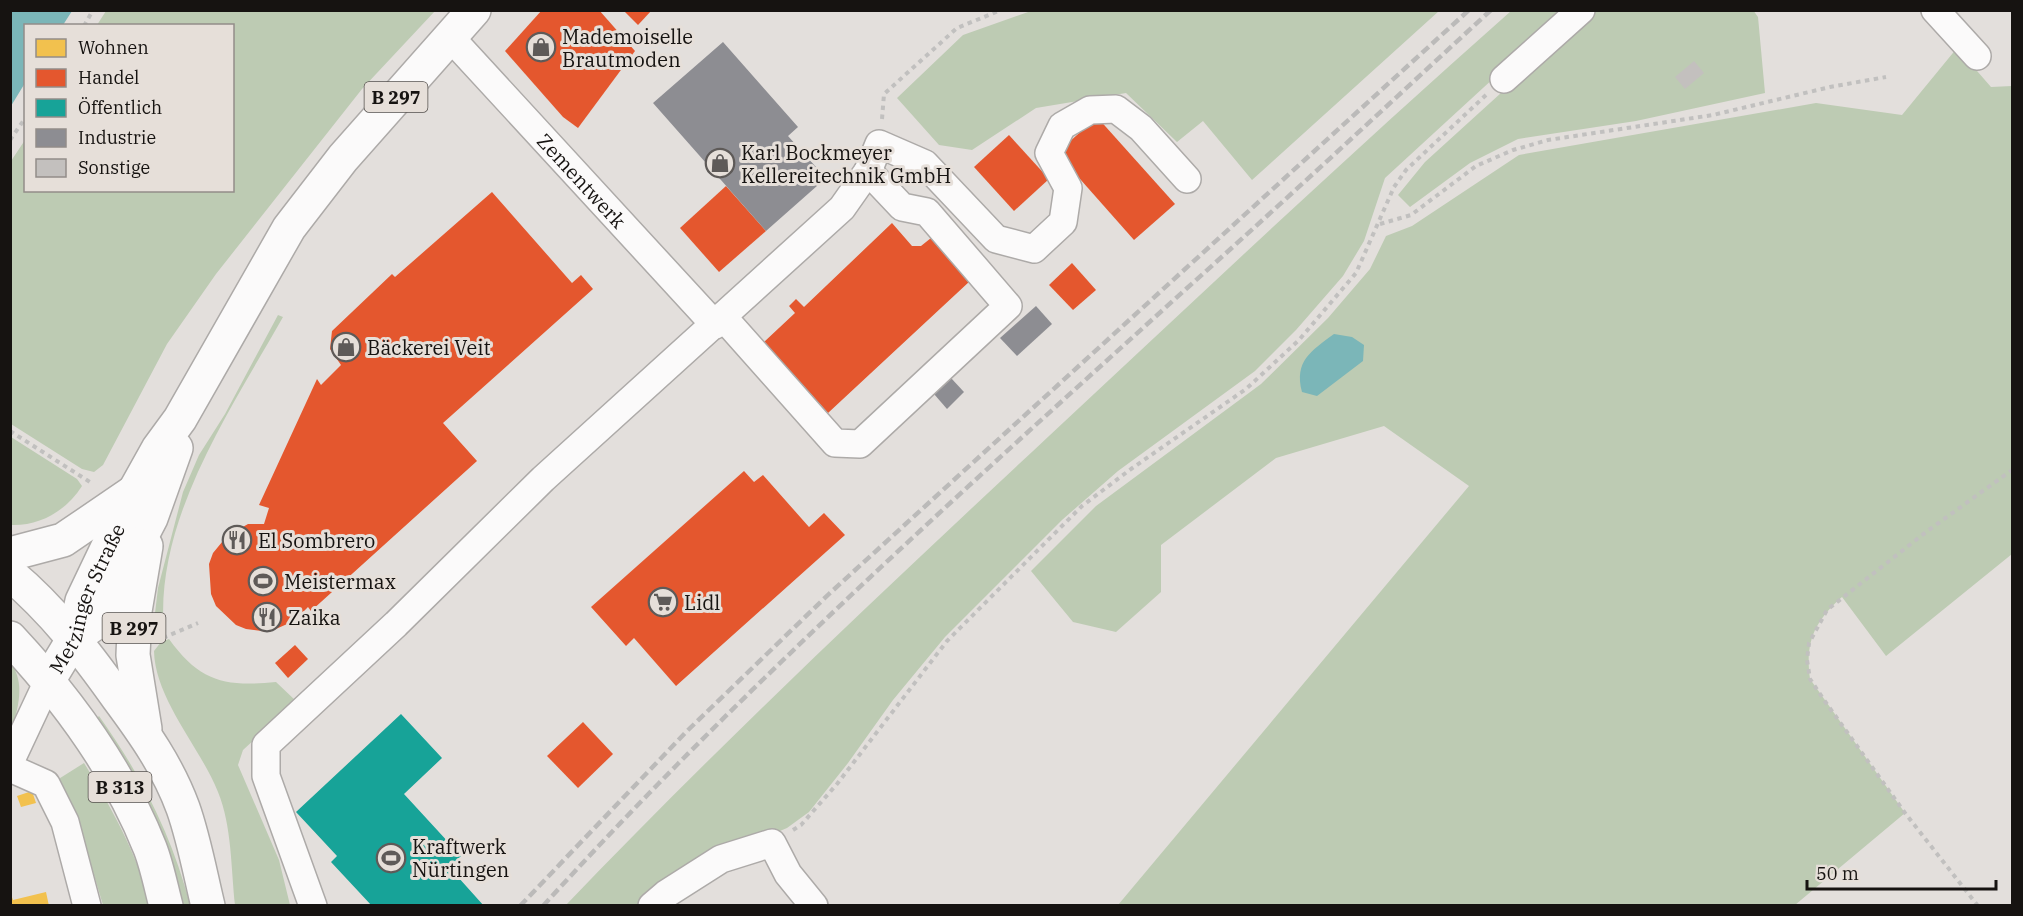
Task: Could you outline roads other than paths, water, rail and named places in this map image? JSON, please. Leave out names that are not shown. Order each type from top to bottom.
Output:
[{"type":"main road","name":"Metzinger Straße","points":[[166,906],[151,851],[135,813],[90,737],[48,681],[85,630],[82,601],[142,505],[158,449],[180,419],[289,228],[343,158],[474,10]]},
{"type":"main road","name":"B 297","points":[[10,554],[63,540],[142,505],[133,655],[147,737]]},
{"type":"main road","name":"B 313","points":[[10,574],[41,600],[85,630],[166,769],[183,808],[208,906]]},
{"type":"main road","name":"B 313","points":[[11,639],[48,681]]},
{"type":"street","points":[[1504,79],[1581,10]]},
{"type":"street","points":[[1935,10],[1977,56]]},
{"type":"street","name":"Zementwerk","points":[[450,37],[835,443],[860,444],[1008,306],[927,212],[902,207],[868,171]]},
{"type":"street","points":[[313,906],[266,776],[266,745],[396,624],[543,479],[842,208],[868,171],[879,144],[925,165],[996,239],[1034,249],[1063,222],[1068,188],[1049,153],[1062,126],[1090,110],[1116,109],[1141,128],[1188,179]]},
{"type":"street","points":[[10,762],[48,681]]},
{"type":"street","points":[[10,768],[46,784],[65,822],[87,906]]},
{"type":"street","points":[[652,906],[666,894],[721,859],[772,843],[788,874],[814,906]]},
{"type":"water","points":[[11,10],[72,11],[64,24],[24,24],[24,85],[11,106]]},
{"type":"water","points":[[1334,334],[1352,337],[1364,345],[1363,361],[1317,396],[1302,392],[1300,372],[1306,358]]},
{"type":"railway","points":[[520,906],[686,732],[830,593],[1469,10]]},
{"type":"railway","points":[[543,906],[697,745],[857,590],[1491,10]]},
{"type":"place","name":"Mademoiselle Brautmoden","points":[[541,47]]},
{"type":"place","name":"Karl Bockmeyer Kellereitechnik GmbH","points":[[720,163]]},
{"type":"place","name":"Bäckerei Veit","points":[[346,347]]},
{"type":"place","name":"El Sombrero","points":[[237,540]]},
{"type":"place","name":"Meistermax","points":[[263,581]]},
{"type":"place","name":"Lidl","points":[[663,602]]},
{"type":"place","name":"Zaika","points":[[267,617]]},
{"type":"place","name":"Kraftwerk Nürtingen","points":[[391,858]]}]
